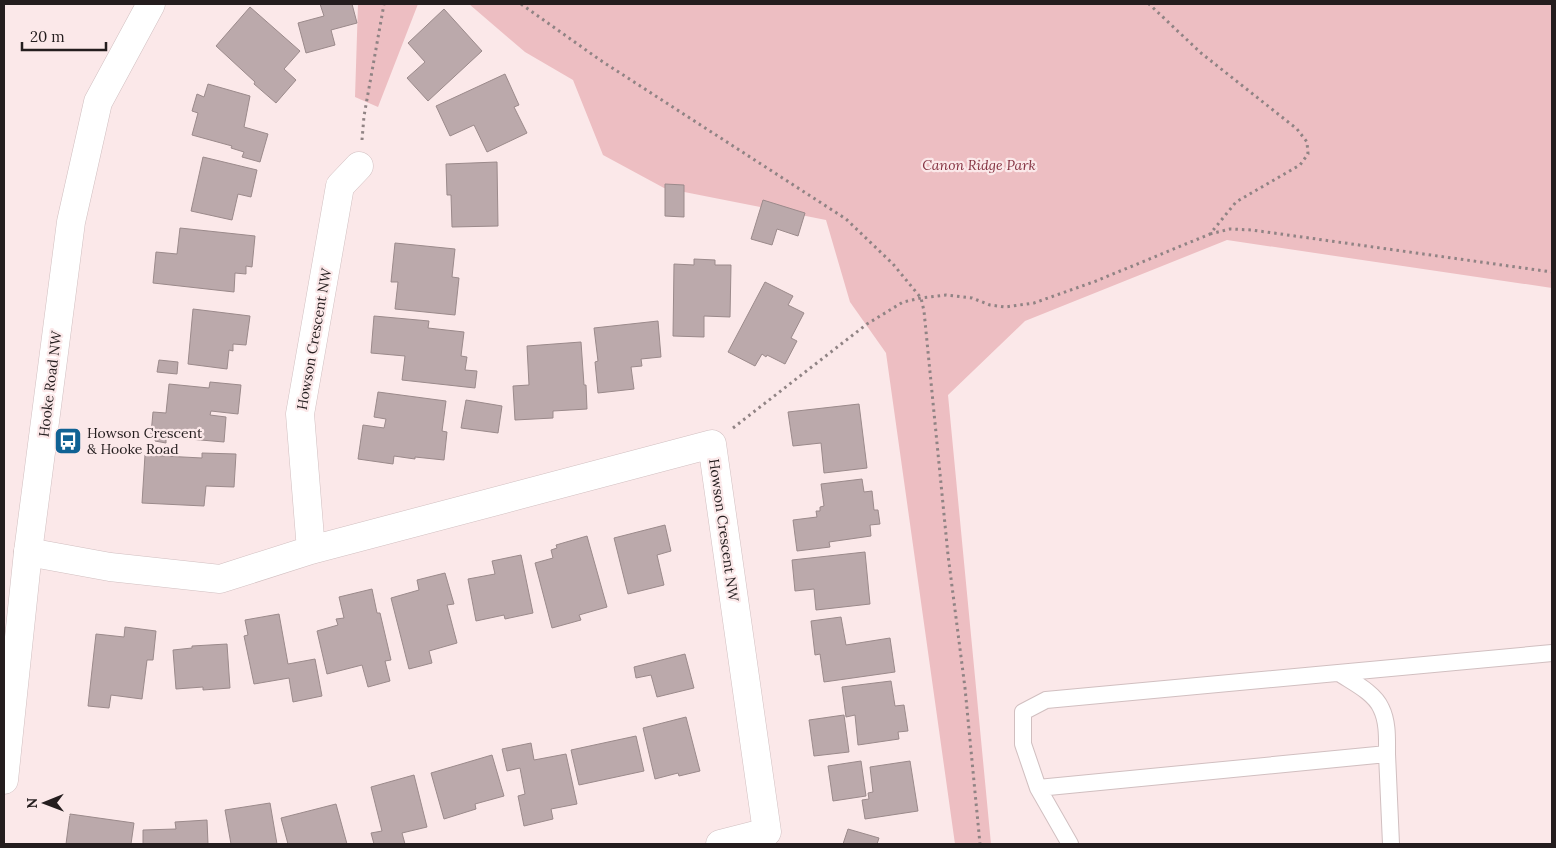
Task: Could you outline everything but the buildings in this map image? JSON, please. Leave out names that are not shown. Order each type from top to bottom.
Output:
[{"type":"street","name":"Hooke Road NW","points":[[4,780],[28,552],[71,222],[98,102],[151,4]]},
{"type":"street","name":"Howson Crescent NW","points":[[311,550],[300,414],[340,186],[359,166]]},
{"type":"street","name":"Howson Crescent NW","points":[[28,552],[110,567],[220,579],[311,550],[712,444],[767,832],[720,844]]},
{"type":"lane","points":[[1070,844],[1038,788],[1023,744],[1023,712],[1046,700],[1552,654]]},
{"type":"lane","points":[[1339,673],[1372,696],[1381,707],[1386,725],[1391,844]]},
{"type":"lane","points":[[1038,788],[1387,754]]},
{"type":"path","points":[[359,166],[364,116],[384,4]]},
{"type":"path","points":[[521,4],[600,60],[846,219],[893,264],[920,298],[924,311],[948,556],[965,688],[980,844]]},
{"type":"path","points":[[1149,4],[1201,53],[1297,129],[1307,142],[1308,154],[1300,165],[1236,202],[1210,234]]},
{"type":"path","points":[[712,444],[867,324],[903,302],[946,295],[972,298],[1005,307],[1034,303],[1096,281],[1210,234],[1230,229],[1252,230],[1552,272]]},
{"type":"green space","points":[[358,4],[418,4],[378,107],[355,97]]},
{"type":"green space","name":"Canon Ridge Park","points":[[469,4],[1552,4],[1552,288],[1227,240],[1025,321],[948,395],[991,844],[955,844],[886,353],[850,302],[826,220],[664,188],[603,155],[573,80],[525,52]]},
{"type":"place","name":"Howson Crescent & Hooke Road","points":[[68,441]]}]
